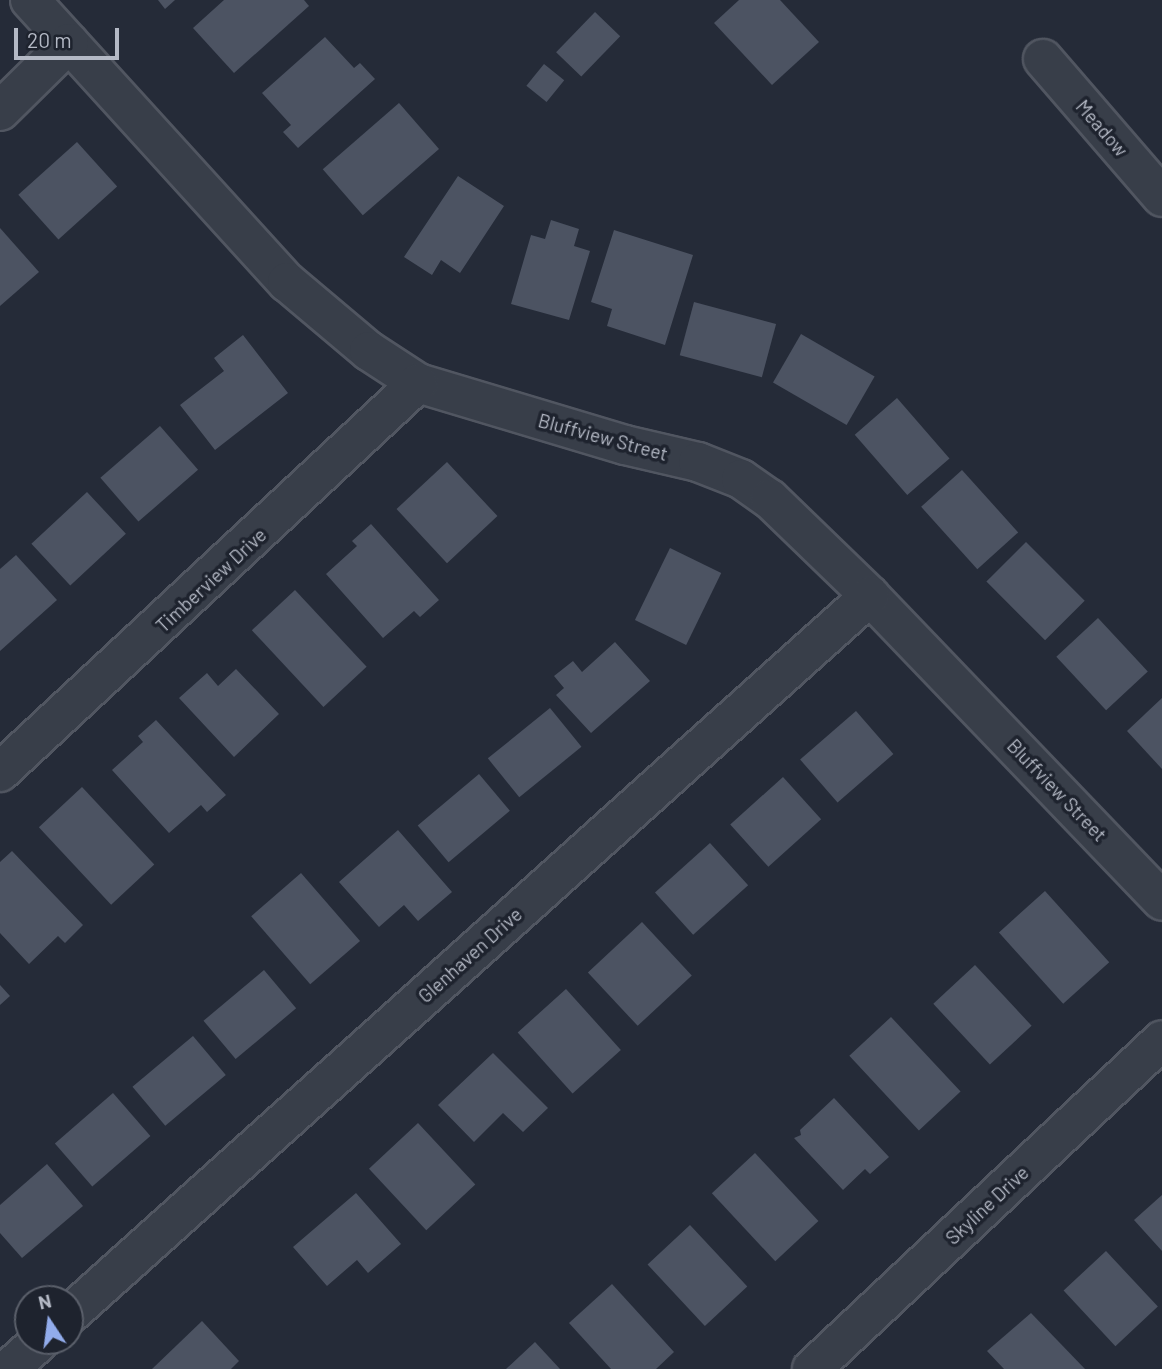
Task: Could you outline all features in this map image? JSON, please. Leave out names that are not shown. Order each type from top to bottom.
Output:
[{"type":"street","name":"Bluffview Street","points":[[30,0],[288,282],[332,323],[418,383],[625,445],[698,462],[741,479],[770,499],[870,596],[1162,900]]},
{"type":"street","points":[[0,111],[69,43]]},
{"type":"street","name":"Meadow","points":[[1043,59],[1162,197]]},
{"type":"street","name":"Timberview Drive","points":[[0,772],[418,383]]},
{"type":"street","name":"Glenhaven Drive","points":[[84,1301],[870,596]]},
{"type":"street","name":"Skyline Drive","points":[[812,1369],[1162,1040]]},
{"type":"street","points":[[9,1369],[24,1355]]},
{"type":"building","points":[[158,0],[175,0],[165,9]]},
{"type":"building","points":[[224,0],[304,0],[309,6],[234,73],[193,28]]},
{"type":"building","points":[[739,0],[780,0],[819,42],[772,85],[714,23]]},
{"type":"building","points":[[595,12],[620,36],[581,77],[556,52]]},
{"type":"building","points":[[325,37],[354,68],[360,63],[375,79],[298,148],[283,132],[291,125],[262,93]]},
{"type":"building","points":[[544,64],[564,80],[547,102],[526,86]]},
{"type":"building","points":[[399,103],[439,149],[363,215],[323,169]]},
{"type":"building","points":[[77,142],[117,187],[58,239],[18,195]]},
{"type":"building","points":[[458,176],[504,206],[460,273],[441,260],[432,275],[404,257]]},
{"type":"building","points":[[551,220],[579,229],[574,246],[590,251],[569,320],[511,304],[531,235],[545,239]]},
{"type":"building","points":[[0,228],[39,272],[0,306]]},
{"type":"building","points":[[614,230],[693,255],[665,345],[607,326],[612,309],[591,302]]},
{"type":"building","points":[[694,302],[776,324],[762,377],[680,355]]},
{"type":"building","points":[[801,334],[875,377],[847,425],[773,382]]},
{"type":"building","points":[[243,335],[288,393],[215,450],[180,405],[224,371],[214,358]]},
{"type":"building","points":[[897,398],[949,458],[907,495],[855,435]]},
{"type":"building","points":[[160,426],[198,470],[138,522],[100,478]]},
{"type":"building","points":[[447,462],[497,516],[447,563],[397,509]]},
{"type":"building","points":[[962,470],[1018,532],[977,569],[921,507]]},
{"type":"building","points":[[87,492],[126,534],[70,586],[31,544]]},
{"type":"building","points":[[371,524],[439,600],[420,617],[414,611],[383,638],[326,574],[357,546],[352,541]]},
{"type":"building","points":[[1026,542],[1085,601],[1045,640],[986,582]]},
{"type":"building","points":[[670,548],[721,573],[686,645],[635,620]]},
{"type":"building","points":[[16,555],[57,600],[0,651],[0,569]]},
{"type":"building","points":[[295,590],[367,667],[323,707],[252,630]]},
{"type":"building","points":[[1098,618],[1148,671],[1106,710],[1056,657]]},
{"type":"building","points":[[615,642],[650,681],[591,733],[556,695],[564,688],[554,676],[573,661],[582,672]]},
{"type":"building","points":[[236,669],[279,714],[234,757],[179,698],[207,673],[218,686]]},
{"type":"building","points":[[1162,698],[1162,769],[1127,731]]},
{"type":"building","points":[[550,708],[581,747],[519,797],[488,758]]},
{"type":"building","points":[[856,711],[893,754],[838,803],[800,760]]},
{"type":"building","points":[[156,720],[226,795],[207,812],[201,805],[169,833],[112,770],[143,742],[138,736]]},
{"type":"building","points":[[479,774],[510,811],[449,862],[418,825]]},
{"type":"building","points":[[783,777],[821,819],[768,867],[730,825]]},
{"type":"building","points":[[82,787],[154,865],[111,905],[39,827]]},
{"type":"building","points":[[398,830],[452,892],[418,921],[404,905],[379,927],[339,882]]},
{"type":"building","points":[[710,843],[748,885],[693,935],[655,893]]},
{"type":"building","points":[[12,851],[83,925],[65,943],[58,936],[29,964],[0,933],[0,862]]},
{"type":"building","points":[[301,873],[360,941],[310,984],[251,916]]},
{"type":"building","points":[[1045,891],[1109,962],[1063,1004],[999,932]]},
{"type":"building","points":[[642,922],[692,975],[638,1026],[588,972]]},
{"type":"building","points":[[975,965],[1032,1026],[990,1065],[933,1004]]},
{"type":"building","points":[[264,970],[296,1008],[236,1059],[203,1021]]},
{"type":"building","points":[[0,985],[10,996],[0,1005]]},
{"type":"building","points":[[566,989],[621,1050],[573,1093],[518,1032]]},
{"type":"building","points":[[891,1017],[961,1092],[919,1130],[849,1056]]},
{"type":"building","points":[[193,1036],[226,1075],[165,1126],[132,1087]]},
{"type":"building","points":[[493,1053],[548,1108],[523,1132],[503,1113],[474,1142],[438,1105]]},
{"type":"building","points":[[113,1093],[150,1136],[92,1187],[55,1144]]},
{"type":"building","points":[[834,1098],[889,1157],[870,1174],[865,1169],[843,1190],[794,1138],[801,1135],[800,1130]]},
{"type":"building","points":[[418,1123],[475,1184],[426,1230],[369,1169]]},
{"type":"building","points":[[755,1153],[818,1221],[775,1261],[712,1193]]},
{"type":"building","points":[[47,1164],[83,1206],[22,1258],[0,1233],[0,1205]]},
{"type":"building","points":[[356,1193],[401,1244],[368,1273],[357,1260],[327,1286],[293,1247]]},
{"type":"building","points":[[1162,1195],[1162,1251],[1134,1220]]},
{"type":"building","points":[[690,1225],[747,1286],[705,1326],[648,1265]]},
{"type":"building","points":[[1106,1251],[1158,1307],[1115,1346],[1064,1291]]},
{"type":"building","points":[[612,1284],[674,1352],[656,1369],[611,1369],[569,1323]]},
{"type":"building","points":[[1031,1313],[1085,1369],[1004,1369],[987,1351]]},
{"type":"building","points":[[202,1321],[239,1361],[231,1369],[152,1369]]},
{"type":"building","points":[[535,1342],[560,1369],[506,1369]]}]
